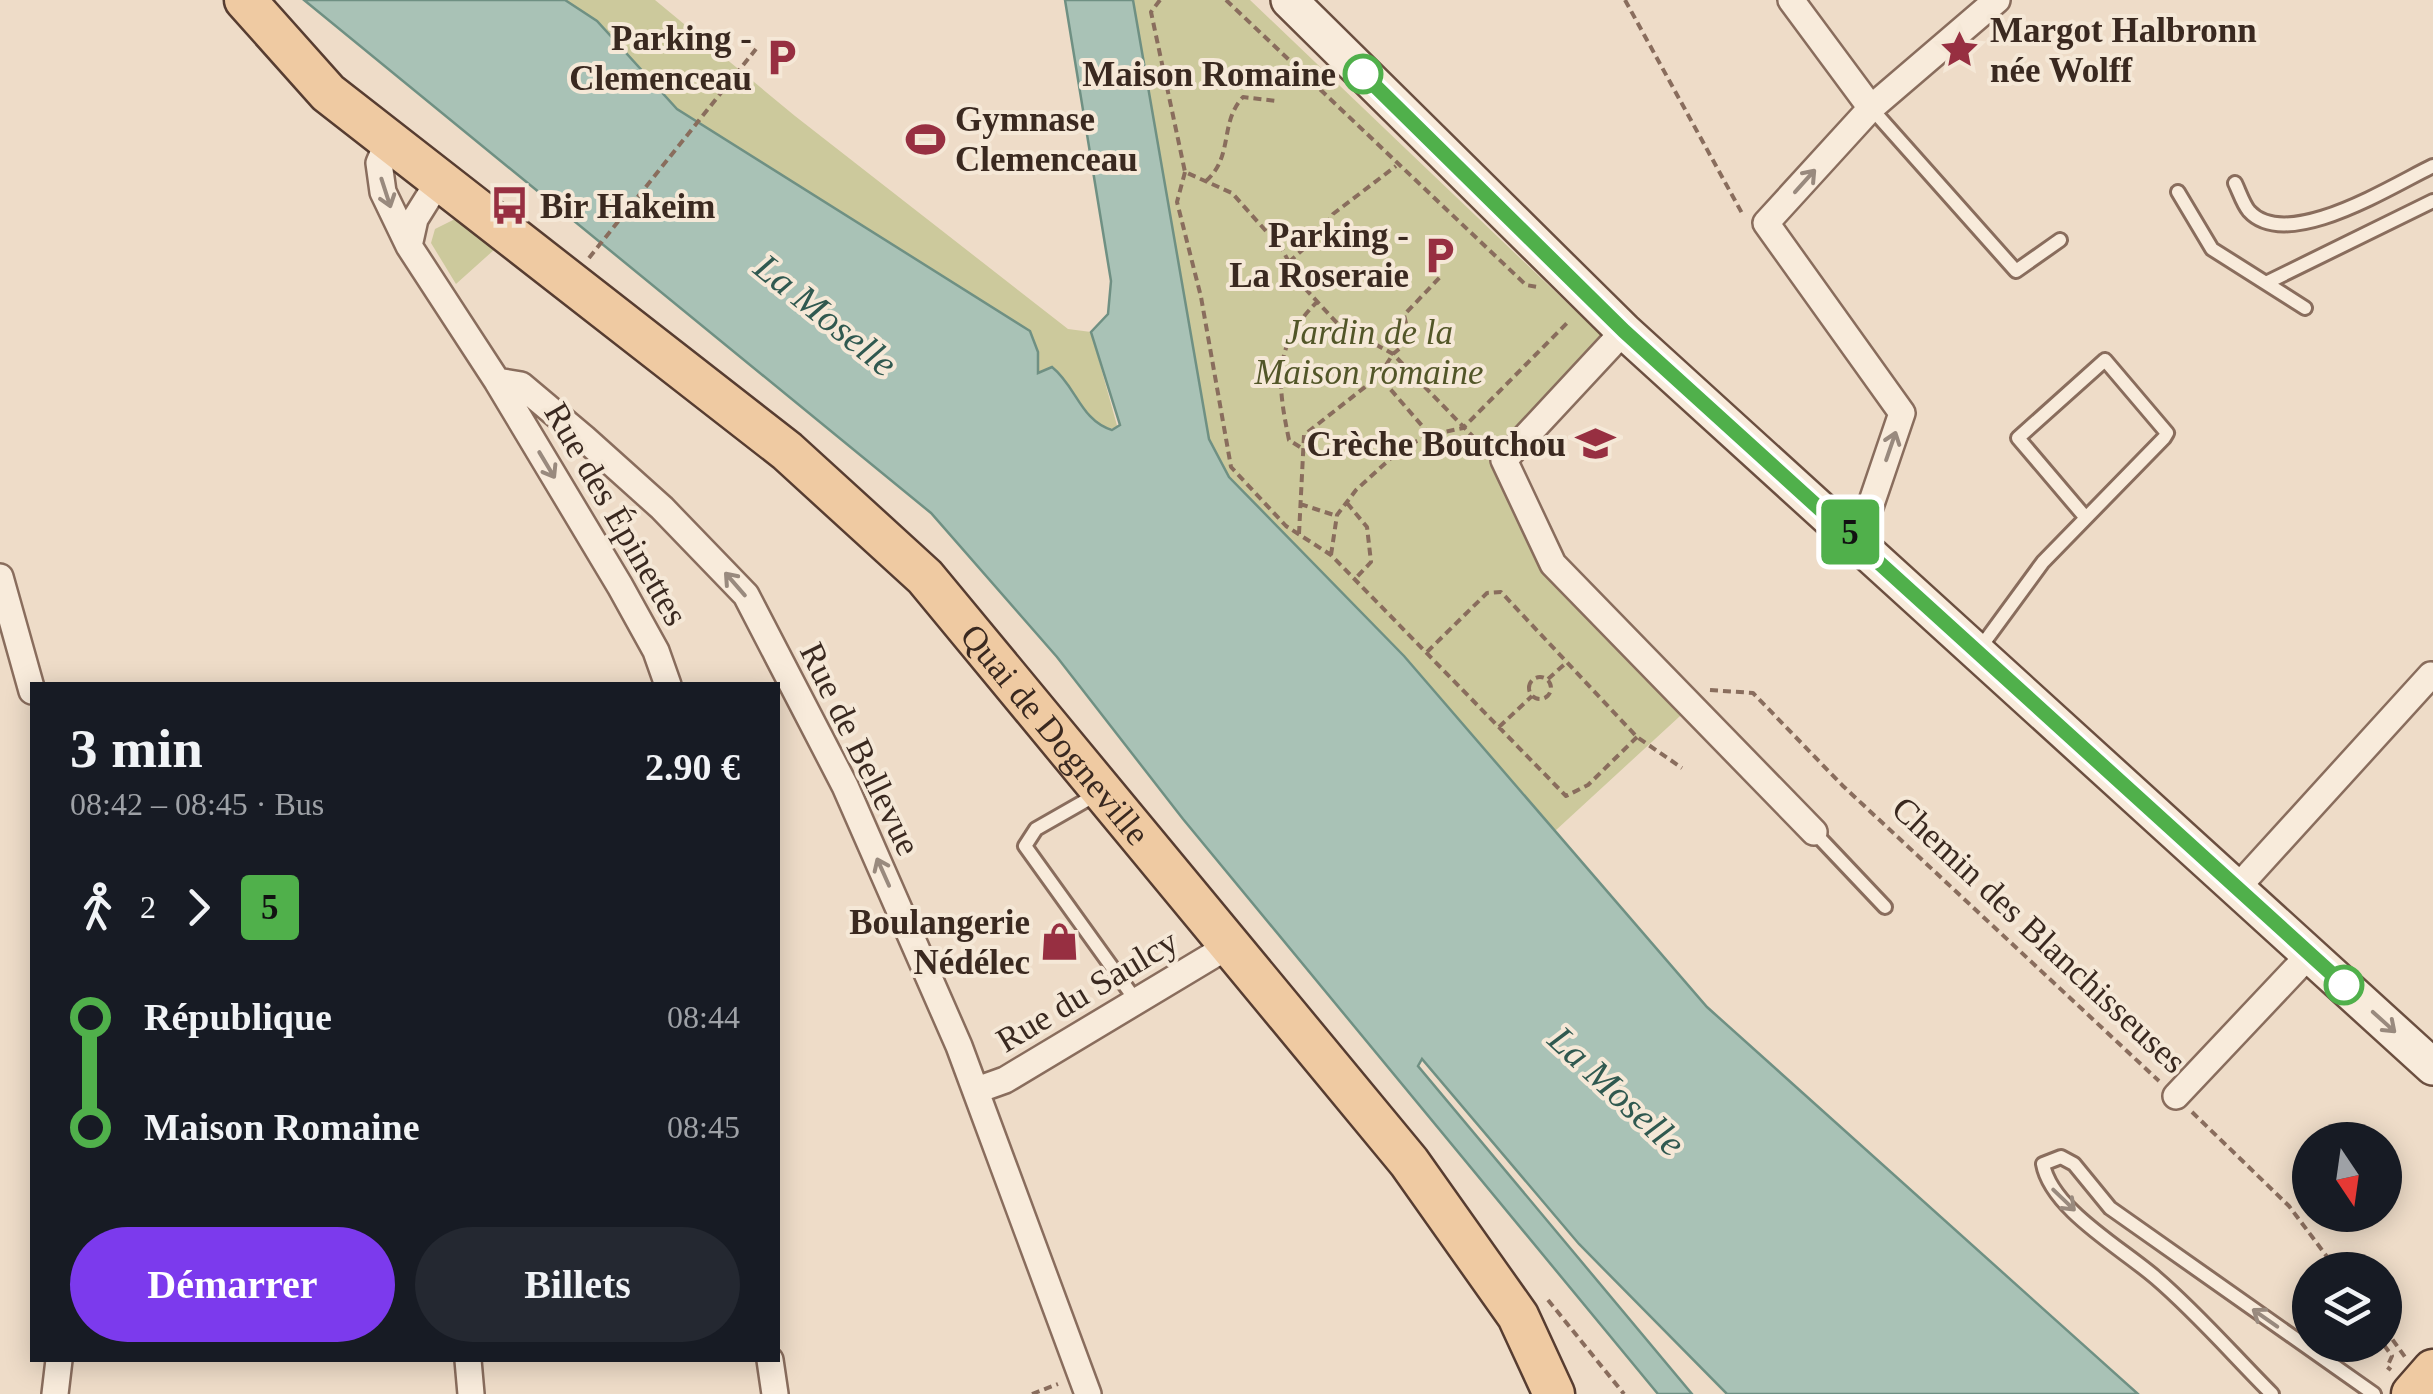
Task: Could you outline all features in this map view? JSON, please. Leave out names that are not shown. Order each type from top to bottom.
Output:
[{"type":"main road","name":"Quai de Dogneville","points":[[246,0],[328,93],[649,340],[867,520],[925,577],[1409,1162],[1518,1316],[1554,1394]]},
{"type":"main road","points":[[1289,0],[1624,331],[1850,532],[2433,1067]]},
{"type":"street","points":[[1791,0],[1871,108]]},
{"type":"street","points":[[1850,532],[1868,513],[1902,413],[1766,224],[1871,108],[1997,0]]},
{"type":"street","points":[[389,139],[379,163],[383,192],[409,246],[497,381]]},
{"type":"street","points":[[409,246],[414,219],[440,179]]},
{"type":"street","points":[[1624,331],[1504,460],[1553,564],[1814,832]]},
{"type":"street","name":"Rue des Épinettes","points":[[497,381],[620,586],[656,651],[667,682]]},
{"type":"street","name":"Rue de Bellevue","points":[[497,381],[520,385],[584,438],[662,508],[746,595],[845,786],[977,1090],[1088,1394]]},
{"type":"street","points":[[0,577],[30,684]]},
{"type":"street","points":[[2237,888],[2431,675]]},
{"type":"street","name":"Rue du Saulcy","points":[[977,1090],[1005,1080],[1230,946]]},
{"type":"street","points":[[2176,1096],[2310,954]]},
{"type":"street","points":[[55,1394],[59,1362]]},
{"type":"street","points":[[468,1362],[471,1394]]},
{"type":"street","points":[[770,1362],[775,1394]]},
{"type":"lane","points":[[1871,108],[2016,272],[2060,240]]},
{"type":"lane","points":[[2235,183],[2250,212],[2275,225],[2309,224],[2433,166]]},
{"type":"lane","points":[[2178,192],[2212,249],[2305,308]]},
{"type":"lane","points":[[2266,283],[2433,201]]},
{"type":"lane","points":[[1978,650],[2043,562],[2086,518],[2167,433],[2104,360],[2018,438],[2086,518]]},
{"type":"lane","points":[[1102,791],[1036,829],[1025,846],[1137,1002]]},
{"type":"lane","points":[[1814,832],[1885,907]]},
{"type":"lane","points":[[2272,1394],[2157,1279],[2098,1232],[2051,1187],[2043,1164],[2061,1157],[2074,1164],[2110,1208],[2374,1394]]},
{"type":"path","points":[[1160,0],[1152,12],[1185,172],[1178,202],[1201,297],[1231,467],[1299,535],[1331,555],[1566,796],[1588,785],[1637,737]]},
{"type":"path","points":[[1226,0],[1526,284]]},
{"type":"path","points":[[1624,0],[1746,220],[1766,224]]},
{"type":"path","points":[[588,258],[756,49]]},
{"type":"path","points":[[1206,181],[1220,168],[1226,153],[1232,109],[1243,97],[1277,101]]},
{"type":"path","points":[[1289,262],[1320,234],[1334,214],[1397,164]]},
{"type":"path","points":[[1185,172],[1232,194],[1256,216],[1337,323],[1393,354],[1491,456],[1504,460]]},
{"type":"path","points":[[1299,535],[1300,448],[1304,435],[1378,376],[1393,354],[1410,340],[1404,315],[1442,275]]},
{"type":"path","points":[[1331,555],[1337,516],[1346,503],[1402,448],[1430,435],[1463,428],[1591,299]]},
{"type":"path","points":[[1300,448],[1289,440],[1280,368],[1292,327],[1318,302]]},
{"type":"path","points":[[1378,376],[1430,435]]},
{"type":"path","points":[[1346,503],[1367,527],[1372,562],[1355,579]]},
{"type":"path","points":[[1300,504],[1337,516]]},
{"type":"path","points":[[1427,652],[1494,590],[1501,592],[1637,737],[1682,768]]},
{"type":"path","points":[[1548,679],[1549,696],[1538,700],[1532,696],[1529,685],[1534,679],[1548,679],[1566,663]]},
{"type":"path","name":"Chemin des Blanchisseuses","points":[[1682,694],[1696,689],[1753,693],[1843,786],[2176,1096],[2288,1206],[2323,1252]]},
{"type":"path","points":[[1499,727],[1532,696]]},
{"type":"path","points":[[2402,1353],[2418,1376]]},
{"type":"green space","points":[[565,0],[655,0],[795,116],[1068,329],[1091,332],[1118,429],[1098,426],[1052,367],[1038,373],[1030,331],[677,109],[597,21]]},
{"type":"green space","name":"Jardin de la Maison romaine","points":[[1133,0],[1250,0],[1611,345],[1504,460],[1553,564],[1692,705],[1555,831],[1404,656],[1229,477],[1209,439]]},
{"type":"green space","points":[[457,218],[495,249],[456,284],[431,243],[435,229]]},
{"type":"water","name":"La Moselle","points":[[304,0],[565,0],[597,21],[677,109],[1030,331],[1038,352],[1038,373],[1052,367],[1093,419],[1112,430],[1120,425],[1091,332],[1108,314],[1111,281],[1065,0],[1133,0],[1209,439],[1229,477],[1404,656],[1707,1007],[2138,1394],[1727,1394],[1579,1244],[1422,1059],[1418,1066],[1692,1394],[1658,1394],[1183,819],[1057,657],[931,513]]},
{"type":"bus line","name":"5","points":[[1363,74],[1624,331],[1850,532],[2344,985]]},
{"type":"place","name":"Margot Halbronn née Wolff","points":[[1960,50]]},
{"type":"place","name":"Parking - Clemenceau","points":[[782,58]]},
{"type":"place","name":"Maison Romaine","points":[[1363,74]]},
{"type":"place","name":"Gymnase Clemenceau","points":[[925,139]]},
{"type":"place","name":"Bir Hakeim","points":[[510,206]]},
{"type":"place","name":"Parking - La Roseraie","points":[[1439,255]]},
{"type":"place","name":"Crèche Boutchou","points":[[1596,444]]},
{"type":"place","name":"Boulangerie Nédélec","points":[[1060,942]]}]
